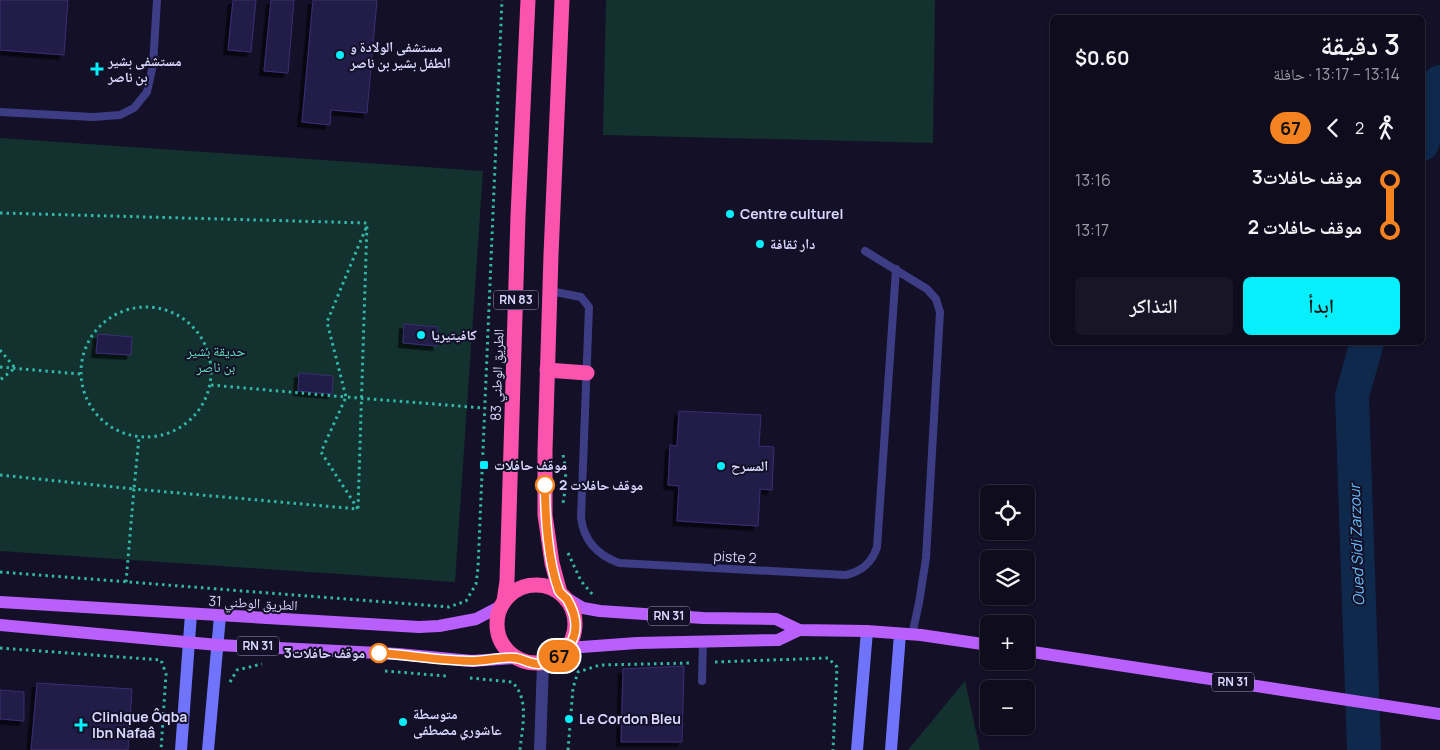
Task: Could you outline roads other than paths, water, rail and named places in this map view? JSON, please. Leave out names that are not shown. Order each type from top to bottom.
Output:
[{"type":"highway","name":"الطريق الوطني 83","points":[[503,603],[507,581],[518,216],[528,0]]},
{"type":"highway","name":"RN 83","points":[[562,0],[547,370],[545,515],[552,563],[563,595]]},
{"type":"highway","points":[[547,370],[587,373]]},
{"type":"highway","points":[[537,585],[549,587],[563,595],[573,609],[576,622],[574,636],[568,648],[558,657],[543,663],[526,663],[505,649],[499,638],[496,625],[503,603],[513,592],[524,586],[537,585]]},
{"type":"main road","name":"RN 31","points":[[563,595],[583,608],[600,611],[703,618],[776,619],[799,630],[867,631],[980,644]]},
{"type":"main road","name":"الطريق الوطني 31","points":[[0,602],[419,627],[439,626],[476,619],[503,603]]},
{"type":"main road","name":"RN 31","points":[[0,626],[218,645],[349,651],[472,661],[516,658]]},
{"type":"main road","name":"RN 31","points":[[568,648],[702,641],[778,640],[799,630]]},
{"type":"main road","name":"RN 31","points":[[1035,652],[1440,714]]},
{"type":"street","points":[[181,750],[191,614]]},
{"type":"street","points":[[208,750],[220,616]]},
{"type":"street","points":[[858,750],[867,631]]},
{"type":"street","points":[[891,750],[911,635]]},
{"type":"street","points":[[540,750],[543,663]]},
{"type":"lane","points":[[0,112],[93,117],[120,115],[134,108],[147,92],[153,65],[157,0]]},
{"type":"lane","points":[[865,251],[927,289],[936,299],[940,312],[926,558],[919,603],[911,635]]},
{"type":"lane","name":"piste 2","points":[[550,291],[581,296],[589,307],[581,518],[586,538],[600,554],[619,563],[630,564],[846,575],[856,573],[870,562],[877,547],[896,269]]},
{"type":"lane","points":[[702,641],[702,681]]},
{"type":"waterway","name":"Oued Sidi Zarzour","points":[[1425,134],[1440,82]]},
{"type":"waterway","name":"Oued Sidi Zarzour","points":[[1364,750],[1352,396],[1366,345]]},
{"type":"place","name":"مستشفى الولادة و الطفل بشير بن ناصر","points":[[340,55]]},
{"type":"place","name":"مستشفى بشير بن ناصر","points":[[97,69]]},
{"type":"place","name":"Centre culturel","points":[[730,214]]},
{"type":"place","name":"دار ثقافة","points":[[760,244]]},
{"type":"place","name":"كافيتيريا","points":[[421,335]]},
{"type":"place","name":"موقف حافلات","points":[[484,465]]},
{"type":"place","name":"المسرح","points":[[721,466]]},
{"type":"place","name":"موقف حافلات 2","points":[[545,485]]},
{"type":"place","name":"موقف حافلات3","points":[[379,653]]},
{"type":"place","name":"Le Cordon Bleu","points":[[569,719]]},
{"type":"place","name":"متوسطة عاشوري مصطفى","points":[[403,722]]},
{"type":"place","name":"Clinique Ôqba Ibn Nafaâ","points":[[81,725]]},
{"type":"park label","name":"حديقة بشير بن ناصر","points":[[216,360]]}]
